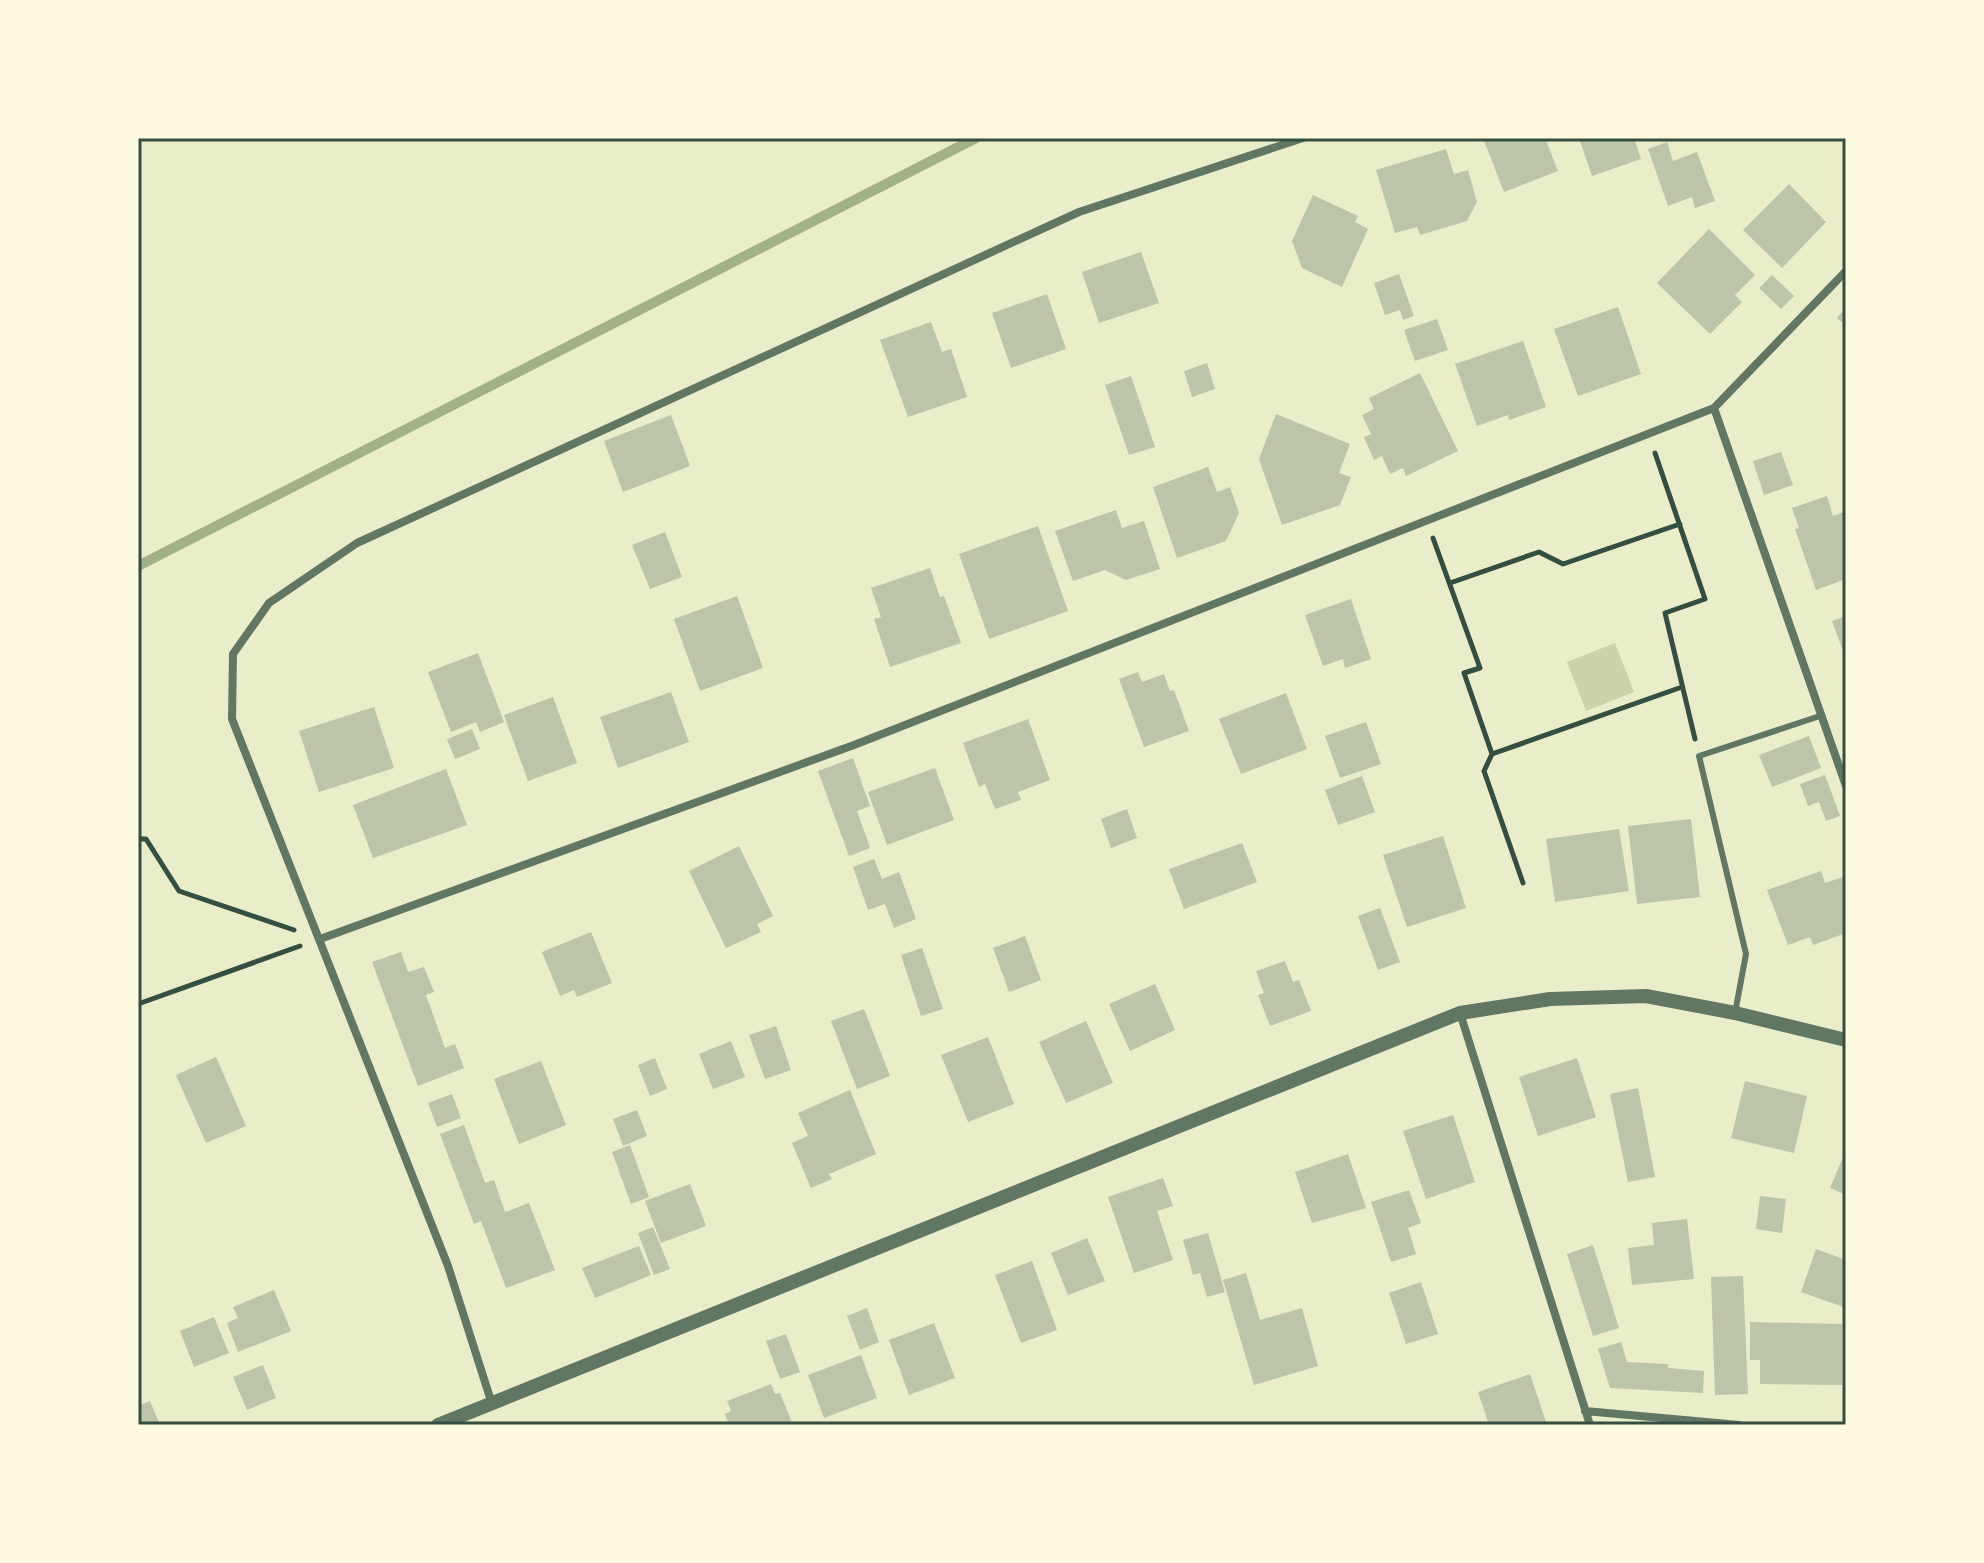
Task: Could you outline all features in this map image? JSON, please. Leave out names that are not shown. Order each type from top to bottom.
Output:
[{"type":"street","points":[[492,1404],[448,1266],[232,719],[233,654],[269,603],[357,543],[1079,212],[1303,138]]},
{"type":"street","points":[[320,939],[854,745],[1714,408],[1846,271]]},
{"type":"street","points":[[1714,408],[1846,786]]},
{"type":"street","points":[[438,1425],[1460,1013],[1550,999],[1646,996],[1735,1013],[1846,1040]]},
{"type":"street","points":[[1460,1013],[1590,1425]]},
{"type":"street","points":[[1585,1411],[1739,1425]]},
{"type":"lane","points":[[1735,1013],[1746,954],[1699,756],[1820,716]]},
{"type":"path","points":[[1648,434],[1705,599],[1665,613],[1699,756]]},
{"type":"path","points":[[1426,522],[1480,668],[1464,673],[1492,754],[1484,771],[1523,883]]},
{"type":"path","points":[[1450,583],[1539,552],[1563,564],[1680,524]]},
{"type":"path","points":[[1492,754],[1682,687]]},
{"type":"path","points":[[138,839],[146,839],[179,891],[320,939]]},
{"type":"path","points":[[138,1004],[320,939]]},
{"type":"green space","points":[[1615,643],[1634,692],[1586,711],[1567,662]]},
{"type":"building","points":[[1483,138],[1545,138],[1558,171],[1504,192]]},
{"type":"building","points":[[1579,138],[1634,138],[1641,159],[1592,176]]},
{"type":"building","points":[[1667,142],[1673,161],[1697,152],[1715,201],[1695,208],[1692,197],[1668,206],[1648,149]]},
{"type":"building","points":[[1446,149],[1454,174],[1468,170],[1477,202],[1467,221],[1420,235],[1417,227],[1395,233],[1376,170]]},
{"type":"building","points":[[1789,184],[1826,222],[1782,268],[1743,230]]},
{"type":"building","points":[[1313,195],[1358,216],[1355,222],[1368,229],[1342,287],[1302,268],[1292,241]]},
{"type":"building","points":[[1709,229],[1755,275],[1735,295],[1742,302],[1710,334],[1657,283]]},
{"type":"building","points":[[1141,252],[1159,303],[1099,323],[1082,272]]},
{"type":"building","points":[[1399,274],[1414,316],[1403,320],[1400,310],[1385,315],[1374,283]]},
{"type":"building","points":[[1772,275],[1794,296],[1781,309],[1759,288]]},
{"type":"building","points":[[1047,294],[1066,349],[1011,368],[992,313]]},
{"type":"building","points":[[1618,307],[1641,374],[1578,396],[1554,329]]},
{"type":"building","points":[[1846,307],[1846,326],[1837,318]]},
{"type":"building","points":[[1437,319],[1448,350],[1415,361],[1404,330]]},
{"type":"building","points":[[931,322],[942,352],[951,349],[967,397],[908,417],[880,340]]},
{"type":"building","points":[[1523,341],[1546,407],[1509,420],[1508,415],[1477,426],[1455,364]]},
{"type":"building","points":[[1207,363],[1215,389],[1192,397],[1184,371]]},
{"type":"building","points":[[1420,373],[1458,451],[1406,476],[1403,468],[1390,474],[1382,456],[1374,460],[1364,437],[1371,434],[1362,415],[1374,409],[1369,398]]},
{"type":"building","points":[[1131,376],[1155,447],[1129,455],[1105,385]]},
{"type":"building","points":[[1276,414],[1350,444],[1339,473],[1351,477],[1340,505],[1282,525],[1259,459]]},
{"type":"building","points":[[671,415],[690,466],[623,492],[604,441]]},
{"type":"building","points":[[1781,452],[1793,485],[1764,495],[1753,461]]},
{"type":"building","points":[[1208,467],[1217,492],[1230,487],[1239,513],[1226,541],[1177,558],[1153,487]]},
{"type":"building","points":[[1827,496],[1833,516],[1846,511],[1846,579],[1816,590],[1795,529],[1799,528],[1792,508]]},
{"type":"building","points":[[1116,510],[1122,528],[1144,521],[1160,569],[1126,580],[1105,570],[1073,581],[1055,531]]},
{"type":"building","points":[[1038,526],[1068,611],[989,639],[959,554]]},
{"type":"building","points":[[665,532],[682,577],[650,589],[632,545]]},
{"type":"building","points":[[930,568],[961,643],[890,667],[874,619],[881,617],[871,588]]},
{"type":"building","points":[[737,596],[763,668],[700,691],[674,619]]},
{"type":"building","points":[[1351,599],[1371,659],[1345,668],[1343,659],[1323,666],[1305,615]]},
{"type":"building","points":[[1846,616],[1846,659],[1832,621]]},
{"type":"building","points":[[478,653],[504,722],[480,732],[476,722],[451,732],[428,672]]},
{"type":"building","points":[[1138,672],[1142,682],[1164,674],[1170,691],[1174,690],[1189,731],[1144,747],[1119,679]]},
{"type":"building","points":[[671,692],[689,742],[618,768],[600,717]]},
{"type":"building","points":[[1286,693],[1307,749],[1241,774],[1219,719]]},
{"type":"building","points":[[553,697],[577,763],[528,781],[504,715]]},
{"type":"building","points":[[374,707],[394,768],[319,792],[299,731]]},
{"type":"building","points":[[1028,719],[1050,780],[1018,792],[1021,800],[995,809],[985,784],[979,787],[963,743]]},
{"type":"building","points":[[1366,722],[1381,764],[1340,778],[1325,736]]},
{"type":"building","points":[[472,729],[480,749],[455,759],[447,739]]},
{"type":"building","points":[[1809,736],[1821,768],[1772,787],[1759,755]]},
{"type":"building","points":[[853,758],[870,806],[857,811],[870,848],[849,856],[818,771]]},
{"type":"building","points":[[935,768],[954,820],[887,845],[868,792]]},
{"type":"building","points":[[446,769],[467,825],[373,858],[353,805]]},
{"type":"building","points":[[1825,775],[1840,816],[1826,821],[1819,802],[1808,806],[1800,784]]},
{"type":"building","points":[[1362,776],[1375,812],[1338,825],[1325,790]]},
{"type":"building","points":[[1127,809],[1137,838],[1111,848],[1101,819]]},
{"type":"building","points":[[1691,819],[1700,897],[1637,904],[1628,826]]},
{"type":"building","points":[[1619,829],[1629,891],[1555,902],[1546,839]]},
{"type":"building","points":[[1443,836],[1466,908],[1407,927],[1383,855]]},
{"type":"building","points":[[1242,843],[1257,882],[1184,909],[1169,869]]},
{"type":"building","points":[[739,846],[773,916],[757,924],[761,932],[726,948],[689,871]]},
{"type":"building","points":[[874,859],[882,879],[899,872],[916,919],[894,928],[885,904],[868,910],[853,867]]},
{"type":"building","points":[[1821,871],[1825,883],[1843,877],[1846,885],[1846,933],[1813,945],[1810,937],[1788,945],[1767,890]]},
{"type":"building","points":[[1380,908],[1400,962],[1378,970],[1358,916]]},
{"type":"building","points":[[591,932],[612,983],[577,997],[574,990],[560,996],[542,952]]},
{"type":"building","points":[[1025,936],[1041,980],[1009,992],[993,948]]},
{"type":"building","points":[[922,948],[943,1009],[921,1016],[901,955]]},
{"type":"building","points":[[401,952],[408,972],[424,967],[434,992],[426,995],[445,1048],[455,1044],[464,1068],[418,1086],[372,962]]},
{"type":"building","points":[[1285,961],[1293,982],[1299,980],[1311,1011],[1270,1026],[1258,995],[1264,993],[1256,971]]},
{"type":"building","points":[[1155,984],[1175,1030],[1130,1051],[1109,1004]]},
{"type":"building","points":[[864,1009],[890,1076],[857,1089],[831,1021]]},
{"type":"building","points":[[1086,1021],[1113,1083],[1066,1103],[1039,1042]]},
{"type":"building","points":[[776,1026],[791,1070],[765,1079],[749,1035]]},
{"type":"building","points":[[988,1037],[1014,1104],[968,1122],[941,1055]]},
{"type":"building","points":[[731,1041],[745,1077],[713,1089],[699,1054]]},
{"type":"building","points":[[216,1057],[246,1126],[206,1143],[176,1075]]},
{"type":"building","points":[[655,1058],[667,1089],[650,1096],[638,1065]]},
{"type":"building","points":[[1577,1058],[1596,1117],[1538,1136],[1519,1077]]},
{"type":"building","points":[[541,1061],[566,1125],[519,1144],[494,1079]]},
{"type":"building","points":[[1745,1081],[1807,1096],[1794,1153],[1731,1138]]},
{"type":"building","points":[[1638,1088],[1655,1177],[1628,1182],[1610,1094]]},
{"type":"building","points":[[850,1090],[876,1154],[829,1174],[832,1179],[811,1188],[792,1143],[808,1136],[798,1113]]},
{"type":"building","points":[[452,1094],[461,1118],[437,1127],[428,1103]]},
{"type":"building","points":[[637,1110],[647,1136],[623,1146],[613,1119]]},
{"type":"building","points":[[1453,1115],[1475,1182],[1426,1199],[1403,1131]]},
{"type":"building","points":[[464,1125],[485,1183],[494,1180],[505,1212],[529,1203],[555,1270],[506,1288],[481,1221],[474,1224],[440,1134]]},
{"type":"building","points":[[630,1145],[649,1197],[631,1204],[612,1152]]},
{"type":"building","points":[[1846,1150],[1846,1195],[1830,1188]]},
{"type":"building","points":[[1348,1154],[1366,1208],[1312,1223],[1295,1172]]},
{"type":"building","points":[[1163,1178],[1173,1206],[1157,1211],[1173,1260],[1134,1273],[1108,1197]]},
{"type":"building","points":[[690,1184],[706,1226],[661,1243],[645,1201]]},
{"type":"building","points":[[1409,1190],[1421,1223],[1408,1228],[1416,1254],[1391,1262],[1371,1202]]},
{"type":"building","points":[[1760,1196],[1786,1199],[1782,1233],[1756,1229]]},
{"type":"building","points":[[1687,1219],[1694,1279],[1632,1285],[1628,1248],[1654,1245],[1652,1223]]},
{"type":"building","points":[[653,1227],[670,1269],[654,1275],[638,1233]]},
{"type":"building","points":[[1208,1233],[1225,1292],[1207,1297],[1200,1273],[1193,1275],[1183,1240]]},
{"type":"building","points":[[1087,1238],[1105,1281],[1068,1295],[1051,1253]]},
{"type":"building","points":[[1593,1245],[1619,1328],[1593,1336],[1567,1254]]},
{"type":"building","points":[[639,1246],[651,1275],[595,1298],[582,1268]]},
{"type":"building","points":[[1816,1249],[1846,1260],[1846,1308],[1801,1292]]},
{"type":"building","points":[[1032,1261],[1057,1330],[1021,1343],[995,1275]]},
{"type":"building","points":[[1246,1273],[1260,1320],[1302,1308],[1318,1366],[1254,1385],[1223,1280]]},
{"type":"building","points":[[1743,1276],[1748,1394],[1715,1395],[1711,1277]]},
{"type":"building","points":[[1421,1282],[1438,1334],[1406,1344],[1389,1293]]},
{"type":"building","points":[[274,1290],[291,1331],[238,1352],[227,1323],[238,1318],[233,1307]]},
{"type":"building","points":[[867,1308],[879,1342],[860,1350],[847,1316]]},
{"type":"building","points":[[214,1317],[229,1353],[194,1367],[180,1331]]},
{"type":"building","points":[[1750,1322],[1842,1324],[1842,1385],[1760,1384],[1760,1360],[1750,1360]]},
{"type":"building","points":[[934,1323],[955,1378],[909,1395],[889,1340]]},
{"type":"building","points":[[786,1334],[800,1372],[780,1379],[766,1341]]},
{"type":"building","points":[[1621,1342],[1627,1362],[1668,1364],[1668,1368],[1704,1371],[1703,1393],[1610,1388],[1598,1349]]},
{"type":"building","points":[[861,1355],[877,1398],[824,1418],[808,1375]]},
{"type":"building","points":[[263,1365],[276,1398],[247,1410],[233,1377]]},
{"type":"building","points":[[1530,1374],[1547,1425],[1489,1425],[1478,1392]]},
{"type":"building","points":[[771,1384],[775,1394],[780,1393],[793,1425],[729,1425],[725,1414],[731,1411],[727,1401]]},
{"type":"building","points":[[150,1401],[160,1425],[138,1425],[138,1406]]},
{"type":"waterway","points":[[138,566],[976,138]]}]
